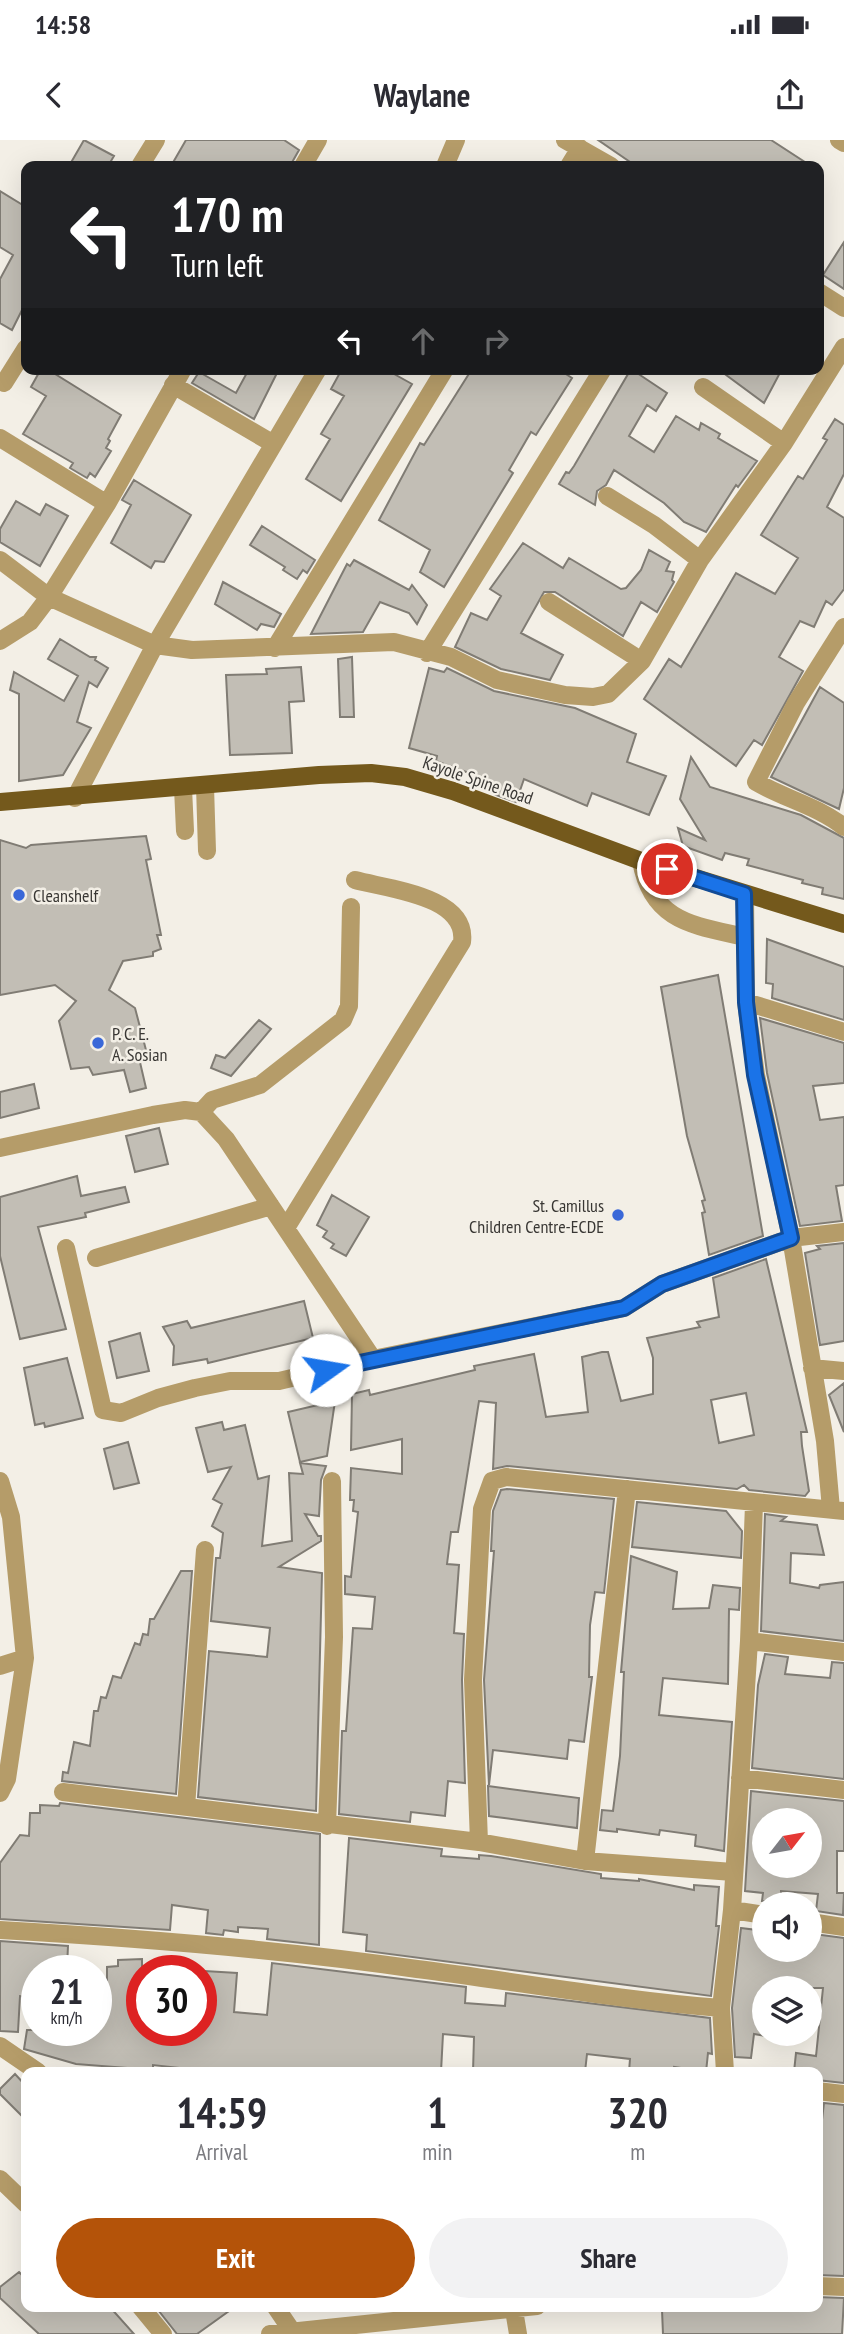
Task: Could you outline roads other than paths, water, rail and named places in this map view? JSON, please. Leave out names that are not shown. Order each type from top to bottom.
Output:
[{"type":"main road","name":"Kayole Spine Road","points":[[0,802],[371,773],[405,778],[453,791],[641,861],[844,924]]},
{"type":"street","points":[[143,161],[156,140]]},
{"type":"street","points":[[306,161],[318,140]]},
{"type":"street","points":[[447,161],[456,140]]},
{"type":"street","points":[[839,140],[844,143]]},
{"type":"street","points":[[573,144],[602,161]]},
{"type":"street","points":[[824,295],[844,308]]},
{"type":"street","points":[[0,560],[49,597],[155,645],[192,650],[394,642],[451,657],[497,680],[565,695],[593,697],[608,694],[642,661],[700,560],[784,443],[844,347]]},
{"type":"street","points":[[4,383],[21,356]]},
{"type":"street","points":[[0,642],[30,622],[49,597],[107,504],[179,375]]},
{"type":"street","points":[[75,798],[155,645],[314,375]]},
{"type":"street","points":[[275,648],[441,375]]},
{"type":"street","points":[[428,653],[599,375]]},
{"type":"street","points":[[173,385],[272,443]]},
{"type":"street","points":[[703,387],[784,443]]},
{"type":"street","points":[[0,438],[107,504]]},
{"type":"street","points":[[607,496],[654,525],[700,560]]},
{"type":"street","points":[[549,602],[642,661]]},
{"type":"street","points":[[844,627],[796,703],[756,782],[775,794],[825,812],[844,827]]},
{"type":"street","points":[[205,786],[206,851]]},
{"type":"street","points":[[183,788],[185,831]]},
{"type":"street","points":[[641,861],[645,881],[654,899],[669,914],[692,925],[745,936]]},
{"type":"street","points":[[286,1228],[462,942],[463,931],[456,916],[444,905],[355,880]]},
{"type":"street","points":[[479,1842],[474,1680],[482,1509],[489,1483],[506,1477],[754,1504],[838,1510],[791,1238],[755,1075],[746,1002],[744,894]]},
{"type":"street","points":[[201,1112],[212,1100],[260,1085],[343,1020],[349,1006],[351,907]]},
{"type":"street","points":[[746,1002],[844,1032]]},
{"type":"street","points":[[0,1149],[153,1115],[185,1110],[201,1112],[215,1123],[373,1359]]},
{"type":"street","points":[[96,1258],[271,1206]]},
{"type":"street","points":[[66,1248],[103,1410],[121,1413],[158,1398],[195,1388],[230,1381],[279,1381],[624,1308],[662,1284],[791,1238],[844,1232]]},
{"type":"street","points":[[812,1368],[844,1371]]},
{"type":"street","points":[[0,1481],[25,1658],[7,1779],[0,1793]]},
{"type":"street","points":[[327,1826],[334,1637],[332,1481]]},
{"type":"street","points":[[585,1861],[627,1489]]},
{"type":"street","points":[[725,2067],[721,2008],[732,1910],[749,1641],[754,1504]]},
{"type":"street","points":[[186,1807],[205,1550]]},
{"type":"street","points":[[749,1641],[844,1652]]},
{"type":"street","points":[[0,1666],[25,1658]]},
{"type":"street","points":[[740,1778],[844,1790]]},
{"type":"street","points":[[63,1792],[327,1826],[479,1842],[585,1861],[733,1872]]},
{"type":"street","points":[[732,1910],[752,1913]]},
{"type":"street","points":[[822,1924],[844,1927]]},
{"type":"street","points":[[0,1930],[159,1939],[415,1968],[626,2000],[721,2008]]},
{"type":"street","points":[[0,2046],[31,2067]]},
{"type":"street","points":[[823,2092],[844,2094]]},
{"type":"street","points":[[0,2179],[21,2199]]},
{"type":"street","points":[[823,2286],[844,2287]]},
{"type":"street","points":[[145,2312],[163,2334]]},
{"type":"street","points":[[279,2312],[294,2332]]},
{"type":"street","points":[[270,2334],[400,2327],[501,2312]]},
{"type":"street","points":[[514,2312],[518,2334]]},
{"type":"place","name":"Cleanshelf","points":[[19,895]]},
{"type":"place","name":"P. C. E. A. Sosian","points":[[98,1043]]},
{"type":"place","name":"St. Camillus Children Centre-ECDE","points":[[618,1215]]}]
